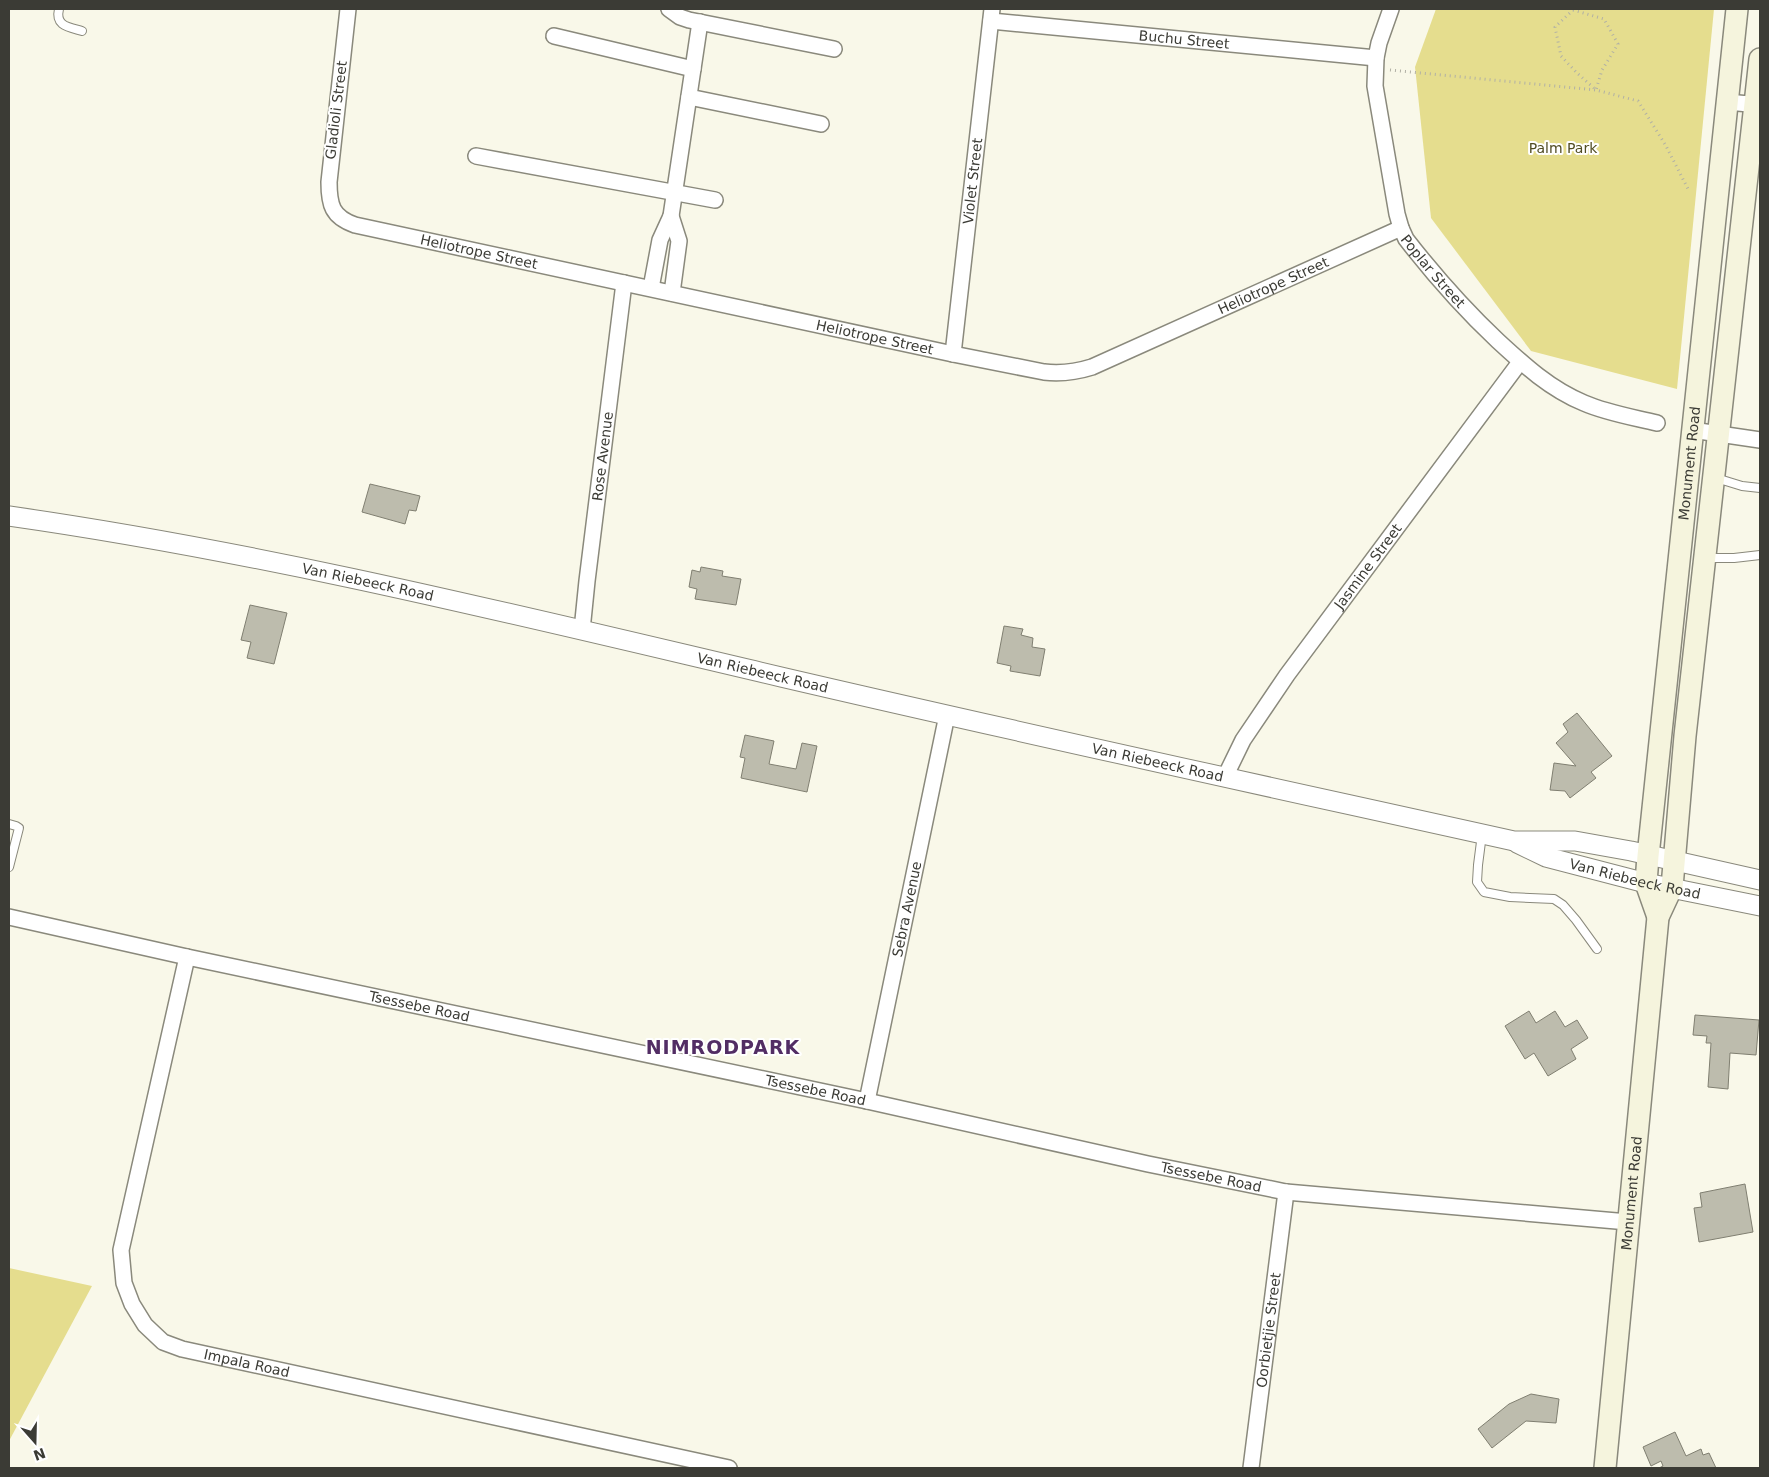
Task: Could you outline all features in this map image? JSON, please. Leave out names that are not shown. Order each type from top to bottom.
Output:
[{"type":"main road","name":"Monument Road","points":[[1658,917],[1646,883],[1648,856],[1737,9]]},
{"type":"main road","name":"Monument Road","points":[[1606,1468],[1658,917],[1672,887],[1685,736],[1758,105],[1760,59]]},
{"type":"street","name":"Gladioli Street","points":[[333,210],[330,204],[329,193],[330,165],[348,9]]},
{"type":"street","points":[[668,9],[680,17],[700,22],[834,49]]},
{"type":"street","name":"Poplar Street","points":[[1391,9],[1378,43],[1375,86],[1401,228],[1414,249],[1470,314],[1520,362],[1551,386],[1582,403],[1657,423]]},
{"type":"street","name":"Buchu Street","points":[[992,15],[1376,63]]},
{"type":"street","name":"Violet Street","points":[[954,354],[992,15]]},
{"type":"street","points":[[651,288],[660,240],[671,216],[700,22]]},
{"type":"street","points":[[554,36],[693,69]]},
{"type":"street","points":[[689,97],[821,124]]},
{"type":"street","points":[[1728,102],[1758,105]]},
{"type":"street","points":[[476,156],[715,200]]},
{"type":"street","name":"Heliotrope Street","points":[[333,210],[346,222],[355,225],[954,354],[1058,374],[1075,372],[1102,363],[1401,228]]},
{"type":"street","points":[[671,216],[679,241],[672,293]]},
{"type":"street","name":"Rose Avenue","points":[[582,630],[586,581],[624,283]]},
{"type":"street","name":"Jasmine Street","points":[[1225,777],[1243,740],[1287,675],[1520,362]]},
{"type":"street","points":[[1692,430],[1760,440]]},
{"type":"street","name":"Van Riebeeck Road","points":[[9,516],[108,530],[402,589],[947,715],[1514,841],[1575,842],[1760,880]]},
{"type":"street","name":"Sebra Avenue","points":[[867,1101],[947,715]]},
{"type":"street","name":"Van Riebeeck Road","points":[[1514,841],[1546,857],[1646,883],[1760,906]]},
{"type":"street","name":"Tsessebe Road","points":[[9,917],[187,957],[867,1101],[1148,1164],[1286,1192],[1628,1222]]},
{"type":"street","name":"Impala Road","points":[[187,957],[121,1250],[124,1284],[132,1304],[145,1325],[163,1342],[182,1349],[728,1468]]},
{"type":"street","name":"Oorbietjie Street","points":[[1251,1468],[1286,1192]]},
{"type":"lane","points":[[59,9],[58,19],[60,23],[66,27],[82,31]]},
{"type":"lane","points":[[1714,478],[1737,485],[1760,488]]},
{"type":"lane","points":[[1706,558],[1734,558],[1760,555]]},
{"type":"lane","points":[[9,824],[19,828],[9,867]]},
{"type":"lane","points":[[1482,834],[1477,882],[1484,892],[1510,897],[1554,899],[1576,920],[1597,949]]},
{"type":"path","points":[[1573,10],[1604,19],[1618,44],[1602,70],[1596,90],[1577,74],[1561,56],[1555,27],[1573,10]]},
{"type":"path","points":[[1376,63],[1596,90],[1638,101],[1666,146],[1688,190]]},
{"type":"green space","name":"Palm Park","points":[[1436,9],[1714,9],[1677,389],[1531,351],[1431,218],[1415,67]]},
{"type":"green space","points":[[9,1268],[92,1286],[9,1441]]},
{"type":"building","points":[[370,484],[420,496],[416,511],[409,510],[405,524],[362,512]]},
{"type":"building","points":[[701,567],[723,571],[722,576],[741,579],[736,605],[695,599],[697,589],[689,587],[692,570],[700,572]]},
{"type":"building","points":[[250,605],[287,613],[274,664],[247,658],[251,642],[241,640]]},
{"type":"building","points":[[1004,626],[1023,629],[1021,635],[1033,638],[1032,647],[1045,649],[1040,676],[1010,671],[1011,666],[997,663]]},
{"type":"building","points":[[1577,713],[1612,756],[1591,772],[1596,778],[1570,798],[1565,791],[1550,790],[1554,763],[1576,766],[1556,743],[1568,732],[1563,724]]},
{"type":"building","points":[[745,735],[774,741],[769,764],[796,769],[802,743],[817,746],[807,792],[741,778],[745,758],[740,757]]},
{"type":"building","points":[[1529,1011],[1536,1023],[1555,1011],[1565,1027],[1577,1020],[1588,1038],[1571,1049],[1576,1059],[1548,1076],[1534,1053],[1525,1059],[1505,1026]]},
{"type":"building","points":[[1695,1015],[1759,1020],[1756,1055],[1730,1053],[1728,1089],[1708,1087],[1711,1043],[1706,1043],[1707,1036],[1693,1035]]},
{"type":"building","points":[[1745,1184],[1753,1232],[1699,1242],[1694,1208],[1702,1207],[1700,1193]]},
{"type":"building","points":[[1531,1394],[1559,1399],[1556,1423],[1526,1421],[1492,1448],[1478,1429],[1509,1404]]},
{"type":"building","points":[[1675,1432],[1686,1456],[1701,1449],[1703,1455],[1709,1453],[1716,1468],[1659,1468],[1663,1466],[1661,1461],[1651,1466],[1643,1447]]},
{"type":"district","name":"NIMRODPARK","points":[[723,1047]]}]
